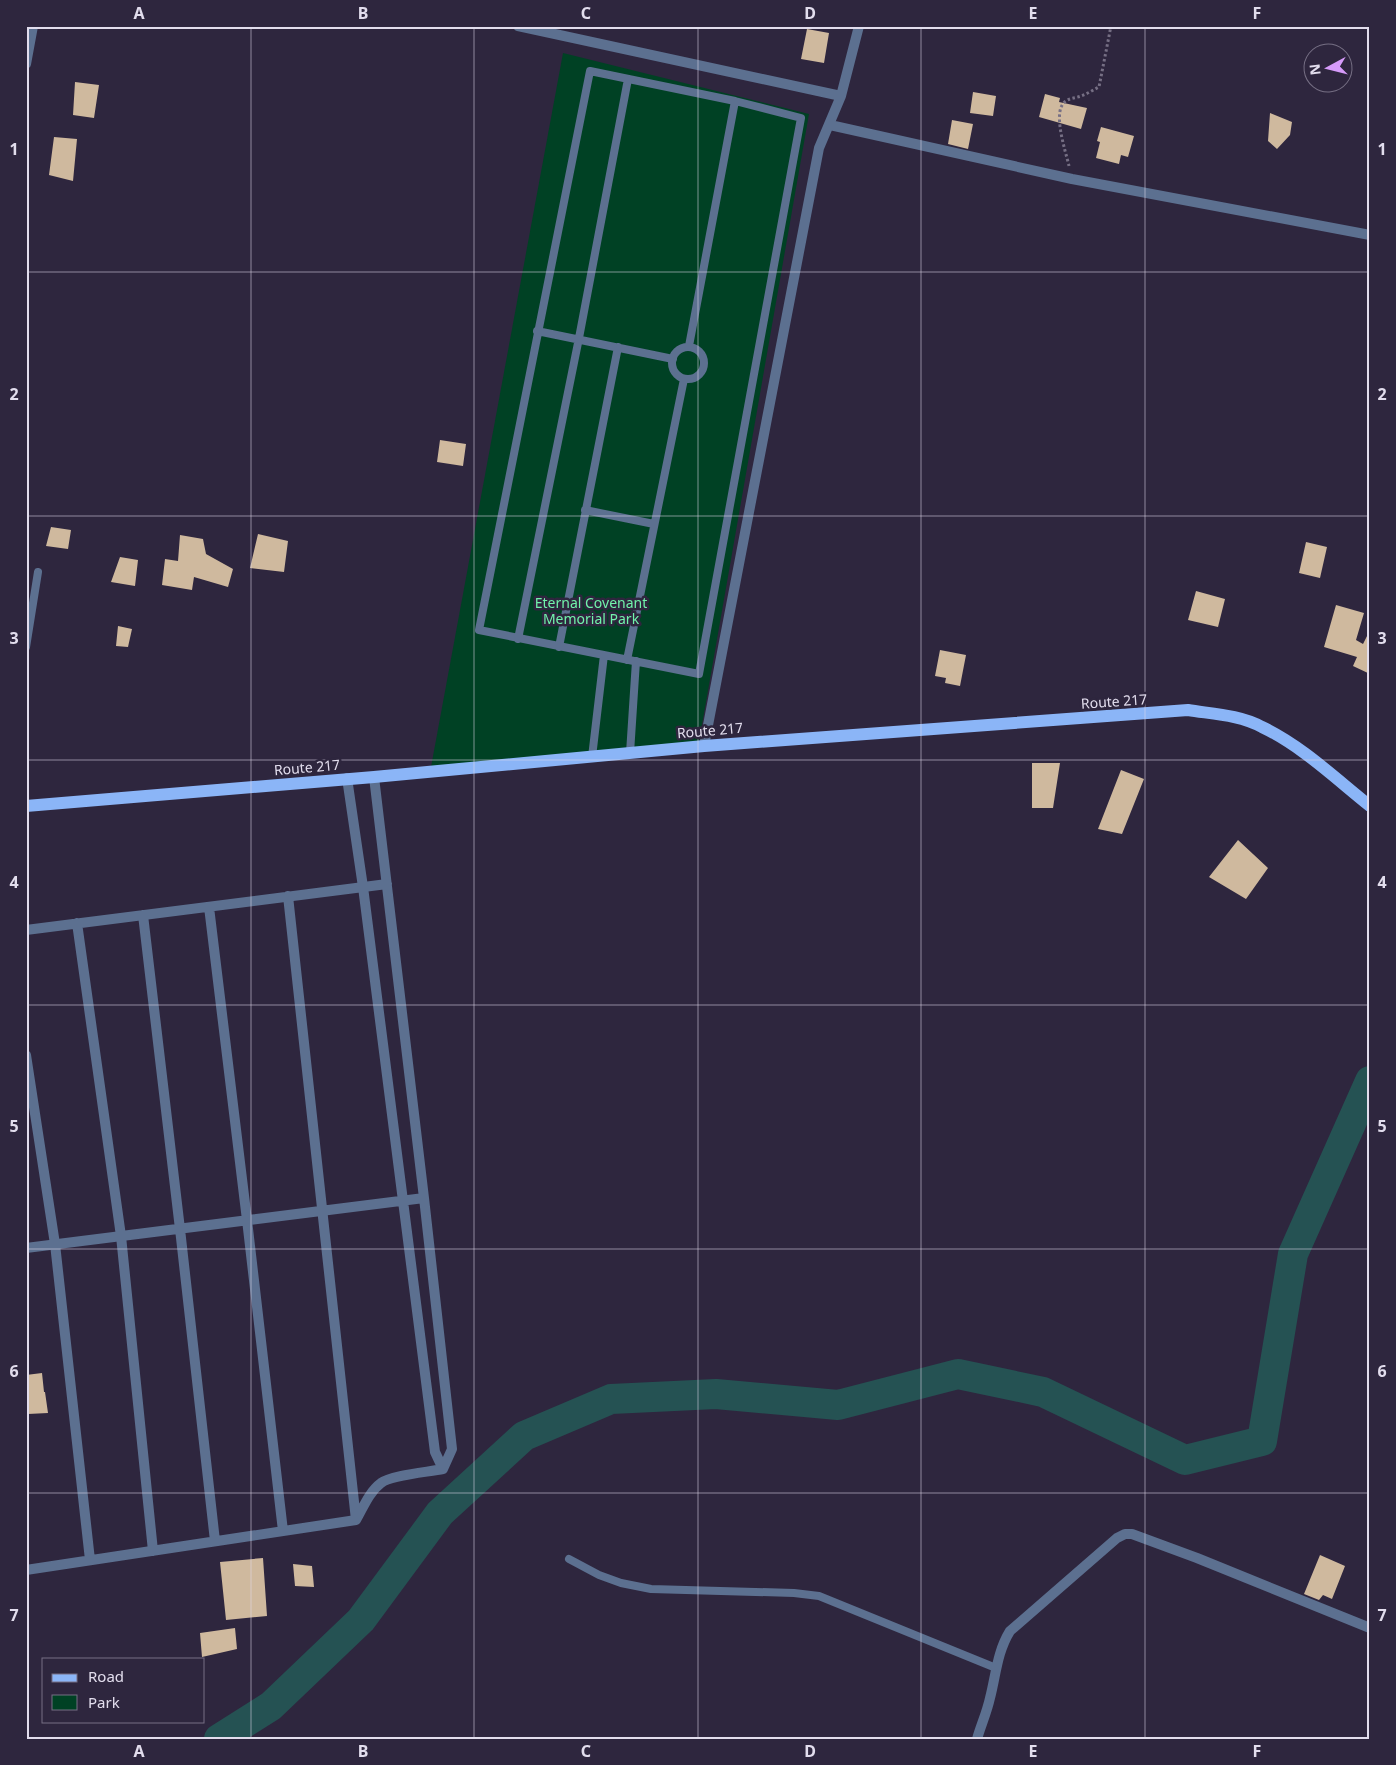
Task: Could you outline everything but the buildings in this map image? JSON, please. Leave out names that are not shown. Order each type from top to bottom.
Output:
[{"type":"main road","name":"Route 217","points":[[26,806],[704,746],[1188,710],[1229,716],[1262,726],[1300,750],[1370,806]]},
{"type":"street","points":[[26,64],[33,26]]},
{"type":"street","points":[[518,26],[841,96]]},
{"type":"street","points":[[704,746],[818,148],[830,125],[841,96],[859,26]]},
{"type":"street","points":[[830,125],[1072,179],[1370,235]]},
{"type":"street","points":[[374,776],[452,1449],[443,1469]]},
{"type":"street","points":[[347,778],[364,887],[435,1452],[443,1469]]},
{"type":"street","points":[[26,930],[387,884]]},
{"type":"street","points":[[288,896],[356,1520]]},
{"type":"street","points":[[209,907],[248,1220],[283,1531]]},
{"type":"street","points":[[143,915],[215,1541]]},
{"type":"street","points":[[77,923],[120,1236],[153,1551]]},
{"type":"street","points":[[26,1055],[55,1244],[90,1560]]},
{"type":"street","points":[[26,1248],[424,1198]]},
{"type":"street","points":[[356,1520],[368,1498],[381,1483],[390,1479],[443,1469]]},
{"type":"street","points":[[26,1570],[356,1520]]},
{"type":"street","points":[[977,1739],[990,1699],[1003,1642],[1010,1631],[1117,1538],[1125,1534],[1132,1534],[1197,1558],[1370,1628]]},
{"type":"lane","points":[[590,72],[628,79],[735,101],[801,118],[699,674],[479,630],[537,330],[590,72]]},
{"type":"lane","points":[[518,639],[579,338],[628,79]]},
{"type":"lane","points":[[689,346],[735,101]]},
{"type":"lane","points":[[537,330],[673,359]]},
{"type":"lane","points":[[689,346],[698,349],[702,354],[704,366],[698,376],[684,378],[675,372],[673,359],[676,352],[681,348],[689,346]]},
{"type":"lane","points":[[559,647],[618,347]]},
{"type":"lane","points":[[627,660],[684,378]]},
{"type":"lane","points":[[585,510],[654,524]]},
{"type":"lane","points":[[26,647],[38,572]]},
{"type":"lane","points":[[592,757],[604,655]]},
{"type":"lane","points":[[630,753],[636,662]]},
{"type":"lane","points":[[569,1559],[599,1575],[621,1583],[651,1589],[794,1593],[819,1596],[996,1668]]},
{"type":"path","points":[[1072,179],[1059,122],[1060,112],[1067,100],[1081,96],[1098,87],[1111,26]]},
{"type":"green space","name":"Eternal Covenant Memorial Park","points":[[563,53],[809,114],[699,742],[431,767]]},
{"type":"waterway","points":[[219,1739],[271,1706],[361,1620],[440,1513],[524,1436],[611,1399],[716,1394],[838,1405],[958,1374],[1043,1392],[1185,1460],[1262,1441],[1293,1254],[1370,1081]]}]
